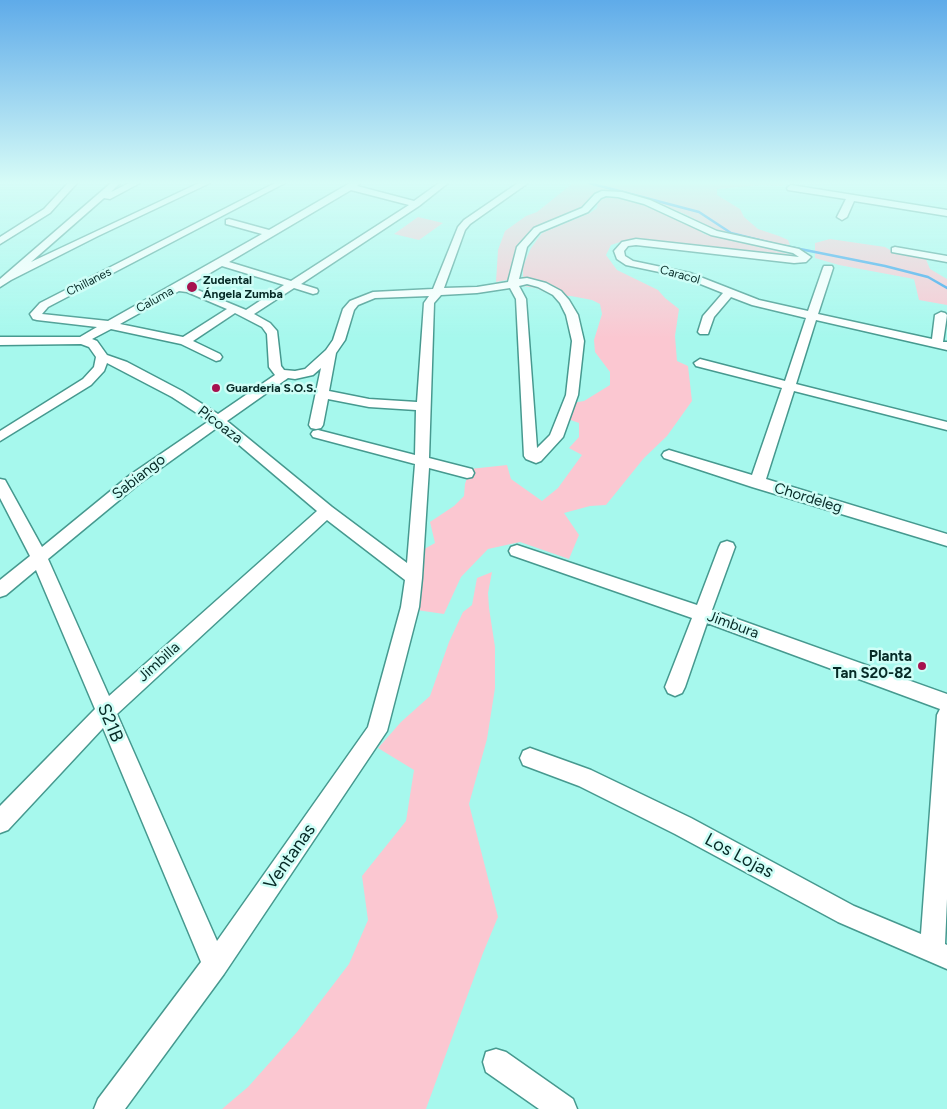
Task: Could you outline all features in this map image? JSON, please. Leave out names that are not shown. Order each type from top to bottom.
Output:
[{"type":"street","points":[[0,284],[57,235]]},
{"type":"street","points":[[9,277],[93,235]]},
{"type":"street","name":"Chillanes","points":[[110,325],[37,317],[37,311],[44,305],[180,235]]},
{"type":"street","name":"Caluma","points":[[82,340],[177,288],[267,235]]},
{"type":"street","points":[[247,314],[368,235]]},
{"type":"street","points":[[323,394],[369,403],[423,406],[429,303],[438,291],[459,235]]},
{"type":"street","name":"Caracol","points":[[514,284],[522,247],[531,235]]},
{"type":"street","name":"Caracol","points":[[722,235],[796,251],[806,256],[802,260],[794,260],[641,242],[627,243],[619,248],[621,257],[630,262],[686,275],[750,302],[942,344]]},
{"type":"street","points":[[895,250],[947,259]]},
{"type":"street","points":[[220,262],[313,291]]},
{"type":"street","points":[[757,483],[828,268]]},
{"type":"street","points":[[177,288],[189,288],[235,308],[266,325],[272,333],[275,367],[280,373],[298,375],[309,372],[330,354],[345,328],[351,306],[360,299],[373,295],[491,289],[527,281],[542,285],[557,293],[565,302],[572,315],[578,341],[572,395],[556,437],[536,458],[531,456],[521,299],[514,284]]},
{"type":"street","points":[[704,332],[709,316],[730,292]]},
{"type":"street","points":[[185,341],[235,308]]},
{"type":"street","points":[[941,315],[942,344]]},
{"type":"street","points":[[110,325],[185,341],[216,357]]},
{"type":"street","points":[[0,341],[82,340]]},
{"type":"street","name":"Picoaza","points":[[82,340],[93,344],[102,357],[123,365],[177,394],[219,422],[327,511],[414,578]]},
{"type":"street","points":[[330,354],[317,429],[422,462],[467,473]]},
{"type":"street","points":[[0,437],[87,382],[100,368],[102,357]]},
{"type":"street","points":[[700,363],[947,426]]},
{"type":"street","name":"Sabiango","points":[[0,590],[135,479],[285,374]]},
{"type":"street","name":"Ventanas","points":[[108,1109],[215,965],[377,731],[410,607],[414,578],[422,462],[423,406]]},
{"type":"street","name":"Chordeleg","points":[[669,455],[947,540]]},
{"type":"street","name":"S21B","points":[[0,484],[40,559],[215,965]]},
{"type":"street","name":"Jimbilla","points":[[0,822],[105,712],[327,511]]},
{"type":"street","points":[[674,687],[727,547]]},
{"type":"street","name":"Jimbura","points":[[517,551],[702,614],[947,703]]},
{"type":"street","points":[[940,953],[947,715]]},
{"type":"street","name":"Los Lojas","points":[[530,758],[584,776],[683,826],[846,914],[940,953]]},
{"type":"street","points":[[496,1062],[563,1109]]},
{"type":"shaded area","points":[[397,235],[426,235],[419,240]]},
{"type":"shaded area","points":[[504,235],[527,235],[519,243],[507,280],[496,282],[498,250]]},
{"type":"shaded area","points":[[541,235],[707,235],[797,256],[795,258],[650,240],[626,240],[611,245],[606,255],[617,270],[658,290],[679,309],[675,336],[677,361],[688,366],[692,401],[667,436],[644,458],[606,505],[590,506],[564,513],[579,535],[569,559],[520,542],[488,549],[461,577],[444,614],[410,609],[412,556],[435,543],[430,522],[454,506],[464,496],[465,484],[470,469],[507,465],[511,479],[542,501],[558,488],[582,455],[569,448],[579,437],[579,423],[565,418],[572,403],[584,401],[610,385],[610,372],[595,352],[594,340],[602,314],[600,304],[592,300],[571,296],[553,296],[536,288],[523,286],[523,266],[531,248]]},
{"type":"shaded area","points":[[727,235],[775,235],[788,240],[790,245],[759,242]]},
{"type":"shaded area","points":[[830,239],[885,247],[892,251],[925,257],[930,269],[947,279],[947,305],[919,300],[914,279],[839,265],[815,258],[815,243]]},
{"type":"shaded area","points":[[492,572],[488,593],[495,647],[495,688],[487,739],[469,804],[498,917],[426,1109],[222,1109],[248,1087],[297,1032],[349,964],[368,920],[362,876],[406,821],[414,770],[378,748],[401,722],[430,696],[449,642],[463,612],[472,605],[477,578]]},
{"type":"waterway","points":[[738,235],[775,244]]},
{"type":"waterway","points":[[785,246],[885,266],[928,277],[947,288]]},
{"type":"place","name":"Zudental Ángela Zumba","points":[[192,287]]},
{"type":"place","name":"Guarderia S.O.S.","points":[[216,388]]},
{"type":"place","name":"Planta Tan S20-82","points":[[922,666]]}]
